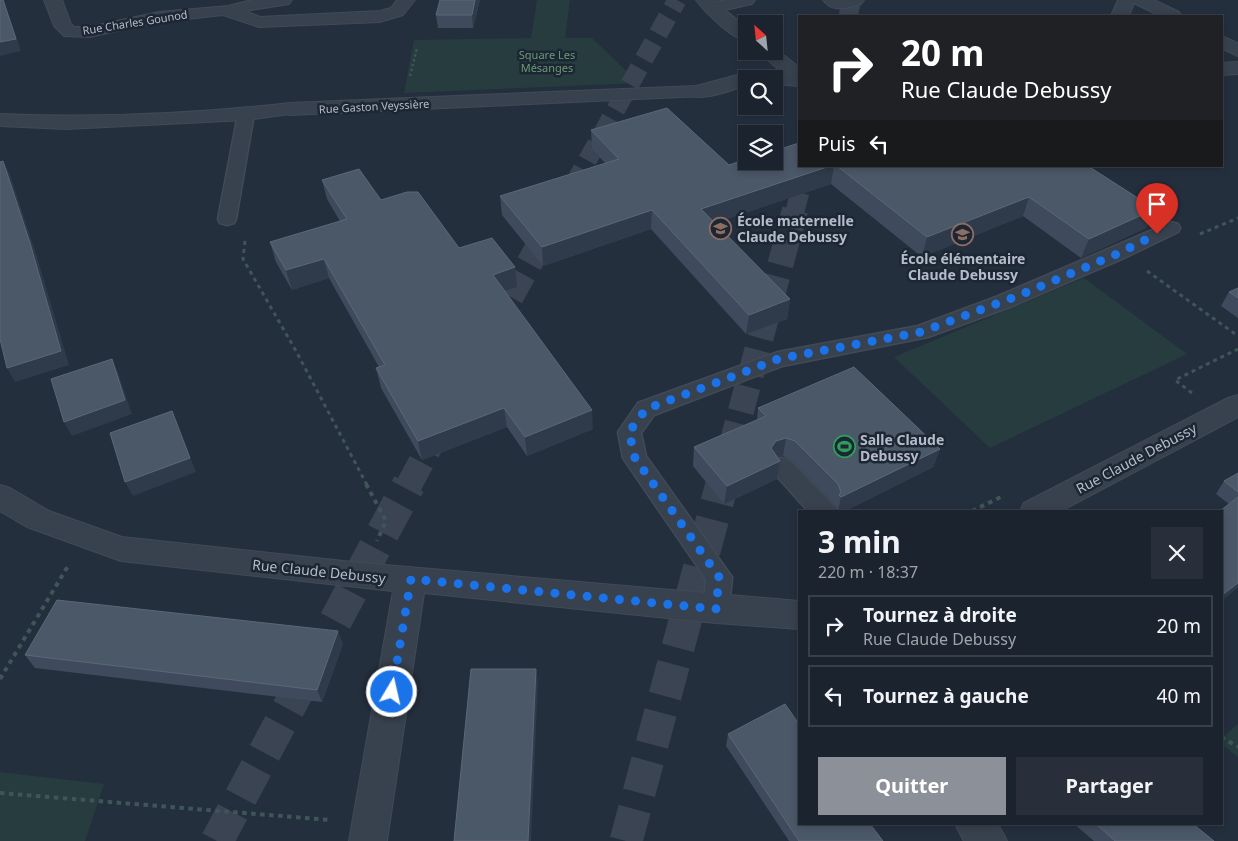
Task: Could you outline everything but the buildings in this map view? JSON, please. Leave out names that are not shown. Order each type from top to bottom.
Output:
[{"type":"street","name":"Rue Charles Gounod","points":[[53,0],[63,26],[70,32],[89,32],[159,17],[224,10],[259,22],[375,17],[394,15],[404,6],[406,0]]},
{"type":"street","points":[[224,10],[283,0]]},
{"type":"street","points":[[709,4],[746,0]]},
{"type":"street","points":[[832,0],[840,4],[855,0]]},
{"type":"street","points":[[1120,15],[1127,0]]},
{"type":"street","points":[[1141,0],[1171,15]]},
{"type":"street","points":[[709,4],[738,29]]},
{"type":"street","points":[[1223,42],[1238,50]]},
{"type":"street","points":[[777,60],[798,77]]},
{"type":"street","points":[[1223,69],[1238,68]]},
{"type":"street","name":"Rue Gaston Veyssière","points":[[783,78],[798,78]]},
{"type":"street","name":"Rue Gaston Veyssière","points":[[0,120],[66,123],[246,114],[290,109],[696,92],[738,82]]},
{"type":"street","name":"Rue Claude Debussy","points":[[1037,510],[1238,405]]},
{"type":"street","name":"Rue Claude Debussy","points":[[0,496],[38,519],[121,549],[362,576],[798,615]]},
{"type":"street","points":[[369,832],[411,579]]},
{"type":"street","points":[[975,825],[988,841]]},
{"type":"lane","points":[[227,219],[246,114]]},
{"type":"lane","points":[[716,609],[719,577],[635,458],[629,432],[646,409],[778,359],[921,332],[1003,302],[1117,254],[1171,228]]},
{"type":"lane","points":[[782,467],[821,510]]},
{"type":"path","points":[[408,84],[417,48]]},
{"type":"path","points":[[1195,236],[1238,218]]},
{"type":"path","points":[[227,219],[246,221],[243,260],[296,351],[386,521],[362,576]]},
{"type":"path","points":[[1142,268],[1238,336]]},
{"type":"path","points":[[0,679],[86,536]]},
{"type":"path","points":[[1223,738],[1238,747]]},
{"type":"path","points":[[0,793],[98,800],[243,815],[369,832]]},
{"type":"green space","name":"Square Les Mésanges","points":[[537,0],[570,0],[565,38],[592,38],[639,83],[404,93],[414,40],[531,38]]},
{"type":"green space","points":[[1084,278],[1187,354],[990,448],[894,357]]},
{"type":"green space","points":[[1238,724],[1238,757],[1223,746],[1223,737]]},
{"type":"green space","points":[[0,772],[104,784],[85,841],[0,841]]},
{"type":"tunnel","points":[[559,211],[677,0]]},
{"type":"tunnel","points":[[848,15],[852,0]]},
{"type":"tunnel","points":[[795,211],[807,167]]},
{"type":"tunnel","points":[[492,330],[559,210]]},
{"type":"tunnel","points":[[721,485],[795,210]]},
{"type":"tunnel","points":[[409,485],[440,427]]},
{"type":"tunnel","points":[[217,841],[409,484]]},
{"type":"tunnel","points":[[626,841],[722,484]]},
{"type":"place","name":"École maternelle Claude Debussy","points":[[721,228]]},
{"type":"place","name":"École élémentaire Claude Debussy","points":[[963,235]]},
{"type":"place","name":"Salle Claude Debussy","points":[[844,447]]},
{"type":"route","points":[[392,692],[411,579],[716,609],[719,577],[635,458],[629,432],[646,409],[778,359],[921,332],[1020,295],[1117,254],[1157,234]]}]
